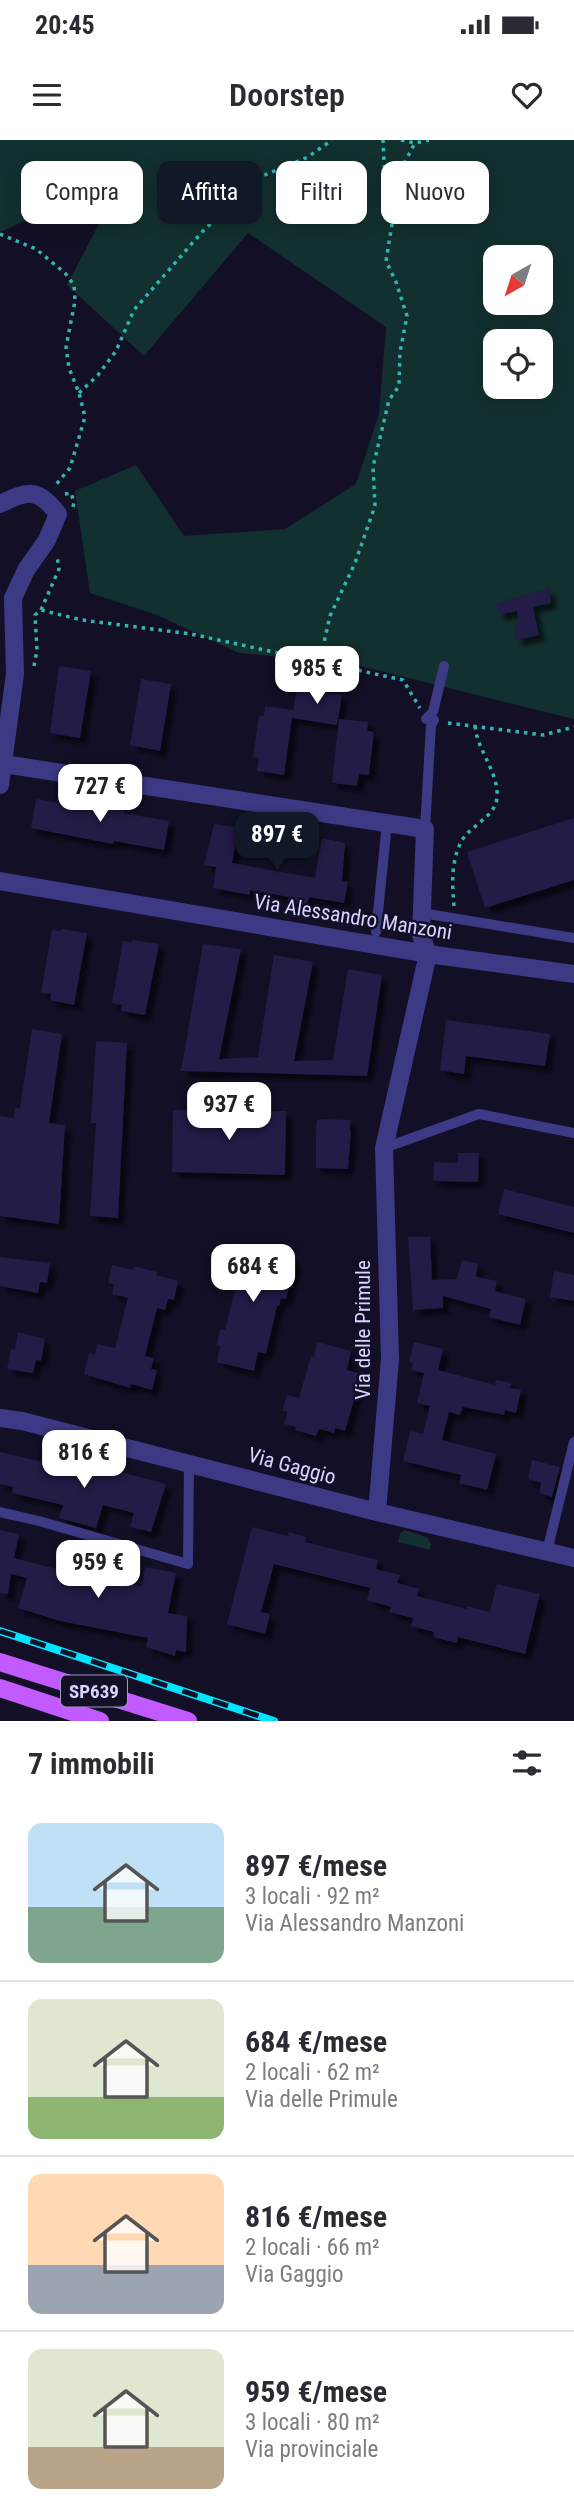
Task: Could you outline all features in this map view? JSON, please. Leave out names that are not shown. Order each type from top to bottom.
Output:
[{"type":"main road","name":"SP639","points":[[0,1662],[188,1721]]},
{"type":"main road","name":"SP639","points":[[0,1688],[100,1721]]},
{"type":"street","points":[[0,504],[30,493],[45,498],[58,514],[47,540],[26,570],[13,598],[15,674],[0,785]]},
{"type":"street","points":[[4,764],[425,829],[421,935],[428,954]]},
{"type":"street","name":"Via Alessandro Manzoni","points":[[0,881],[428,954],[574,974]]},
{"type":"street","name":"Via delle Primule","points":[[377,1512],[390,1359],[384,1147],[428,954]]},
{"type":"street","name":"Via Gaggio","points":[[0,1418],[22,1421],[377,1512],[574,1558]]},
{"type":"lane","points":[[425,829],[430,720],[444,666]]},
{"type":"lane","points":[[376,932],[387,823]]},
{"type":"lane","points":[[422,913],[574,938]]},
{"type":"lane","points":[[384,1147],[479,1114],[574,1133]]},
{"type":"lane","points":[[547,1551],[574,1441]]},
{"type":"lane","points":[[0,1512],[188,1564],[189,1463]]},
{"type":"path","points":[[79,393],[98,375],[116,351],[134,310],[202,232],[260,177],[308,157],[332,140]]},
{"type":"path","points":[[383,140],[384,161]]},
{"type":"path","points":[[401,140],[415,143],[429,140]]},
{"type":"path","points":[[405,161],[415,143]]},
{"type":"path","points":[[332,664],[323,647],[330,616],[355,563],[375,506],[373,467],[389,400],[398,386],[400,352],[407,316],[386,261],[392,224]]},
{"type":"path","points":[[0,234],[36,249],[65,272],[74,285],[75,301],[66,346],[69,368],[85,417],[70,468],[45,498]]},
{"type":"path","points":[[33,673],[37,650],[35,615],[41,610],[82,620],[191,634],[403,680],[430,720],[543,735],[574,727]]},
{"type":"path","points":[[455,918],[452,872],[462,841],[478,821],[493,812],[498,796],[489,763],[477,740],[475,726]]},
{"type":"green space","points":[[0,140],[574,140],[574,719],[348,663],[239,653],[157,615],[90,593],[75,491],[136,465],[184,536],[285,529],[356,484],[379,414],[386,327],[248,233],[144,356],[67,285],[99,224],[143,224],[143,161],[21,161],[21,223],[0,232]]},
{"type":"green space","points":[[404,1530],[427,1537],[431,1544],[430,1550],[398,1542]]},
{"type":"building","points":[[549,588],[551,603],[533,607],[539,635],[516,640],[515,623],[519,623],[517,611],[499,615],[496,603]]},
{"type":"building","points":[[59,666],[91,671],[80,738],[50,733]]},
{"type":"building","points":[[141,679],[171,684],[160,751],[130,745]]},
{"type":"building","points":[[297,688],[342,695],[337,725],[292,718]]},
{"type":"building","points":[[265,706],[293,710],[284,775],[257,771],[259,758],[253,757],[259,716],[264,716]]},
{"type":"building","points":[[339,719],[368,722],[367,731],[374,732],[369,775],[359,774],[357,786],[332,783]]},
{"type":"building","points":[[36,799],[81,807],[82,802],[124,809],[124,813],[169,821],[164,850],[114,841],[113,844],[31,828]]},
{"type":"building","points":[[574,818],[574,880],[485,908],[467,852]]},
{"type":"building","points":[[214,824],[238,828],[232,863],[315,878],[322,838],[345,843],[342,881],[348,882],[344,903],[309,897],[307,905],[288,902],[289,897],[250,890],[250,895],[213,888],[216,867],[204,865]]},
{"type":"building","points":[[52,930],[87,933],[74,1005],[50,1000],[51,994],[41,993]]},
{"type":"building","points":[[123,941],[159,944],[145,1015],[121,1011],[122,1005],[112,1003]]},
{"type":"building","points":[[203,944],[241,949],[219,1059],[258,1057],[274,955],[313,962],[294,1061],[333,1060],[348,969],[382,975],[367,1076],[181,1071]]},
{"type":"building","points":[[446,1020],[550,1034],[545,1066],[466,1056],[464,1074],[440,1070]]},
{"type":"building","points":[[32,1029],[62,1034],[49,1123],[65,1125],[59,1224],[0,1216],[0,1116],[14,1118],[15,1108],[20,1108]]},
{"type":"building","points":[[96,1041],[127,1043],[118,1218],[90,1216],[96,1123],[91,1123]]},
{"type":"building","points":[[173,1110],[286,1111],[285,1175],[172,1172]]},
{"type":"building","points":[[317,1120],[350,1120],[348,1169],[316,1168]]},
{"type":"building","points":[[458,1153],[479,1153],[478,1182],[433,1181],[434,1162],[458,1163]]},
{"type":"building","points":[[504,1189],[574,1207],[574,1233],[498,1214]]},
{"type":"building","points":[[408,1237],[430,1237],[432,1280],[457,1279],[462,1260],[478,1264],[477,1277],[497,1281],[495,1291],[526,1299],[520,1325],[489,1317],[491,1309],[443,1296],[443,1308],[413,1310]]},
{"type":"building","points":[[235,1243],[293,1256],[292,1261],[295,1262],[286,1299],[281,1298],[277,1306],[266,1354],[258,1352],[254,1371],[217,1362],[220,1329],[225,1330],[240,1271],[225,1267],[229,1251],[233,1252]]},
{"type":"building","points":[[0,1257],[50,1263],[47,1283],[40,1282],[38,1293],[0,1286]]},
{"type":"building","points":[[112,1265],[133,1270],[134,1266],[178,1281],[174,1300],[168,1299],[165,1310],[157,1308],[145,1356],[154,1358],[151,1369],[157,1370],[152,1390],[131,1384],[130,1388],[84,1374],[89,1353],[95,1355],[97,1344],[115,1348],[128,1298],[112,1294],[114,1284],[108,1283]]},
{"type":"building","points":[[554,1271],[574,1275],[574,1301],[550,1297]]},
{"type":"building","points":[[18,1332],[45,1339],[41,1361],[36,1360],[33,1373],[7,1369],[11,1349],[15,1350]]},
{"type":"building","points":[[317,1342],[351,1351],[347,1370],[358,1373],[356,1381],[359,1382],[345,1431],[335,1428],[334,1433],[319,1429],[316,1436],[284,1424],[287,1412],[282,1411],[287,1395],[299,1398]]},
{"type":"building","points":[[414,1342],[443,1349],[438,1370],[495,1385],[496,1380],[511,1383],[510,1388],[521,1390],[516,1413],[505,1410],[504,1415],[463,1407],[460,1415],[449,1412],[442,1440],[496,1454],[487,1490],[459,1483],[461,1475],[403,1461],[410,1431],[423,1434],[430,1406],[417,1403],[424,1373],[411,1370],[413,1363],[409,1362]]},
{"type":"building","points":[[0,1452],[73,1469],[76,1460],[166,1484],[151,1532],[130,1527],[134,1513],[103,1505],[96,1528],[59,1518],[63,1505],[12,1493],[13,1487],[0,1484]]},
{"type":"building","points":[[532,1460],[560,1467],[552,1497],[539,1493],[541,1483],[528,1479]]},
{"type":"building","points":[[252,1527],[288,1536],[289,1532],[306,1537],[305,1542],[378,1560],[376,1569],[400,1575],[397,1583],[419,1589],[417,1596],[466,1609],[467,1606],[490,1612],[497,1584],[540,1594],[525,1654],[458,1637],[457,1643],[433,1637],[434,1632],[411,1626],[413,1618],[389,1612],[391,1607],[367,1600],[370,1588],[274,1564],[261,1612],[270,1614],[265,1634],[227,1624]]},
{"type":"building","points":[[0,1530],[19,1534],[14,1558],[93,1578],[94,1576],[142,1586],[145,1567],[176,1573],[168,1613],[187,1616],[186,1652],[176,1650],[175,1656],[146,1647],[148,1638],[60,1621],[18,1608],[27,1578],[11,1574],[8,1594],[0,1593]]},
{"type":"railway","points":[[0,1631],[274,1721]]}]
